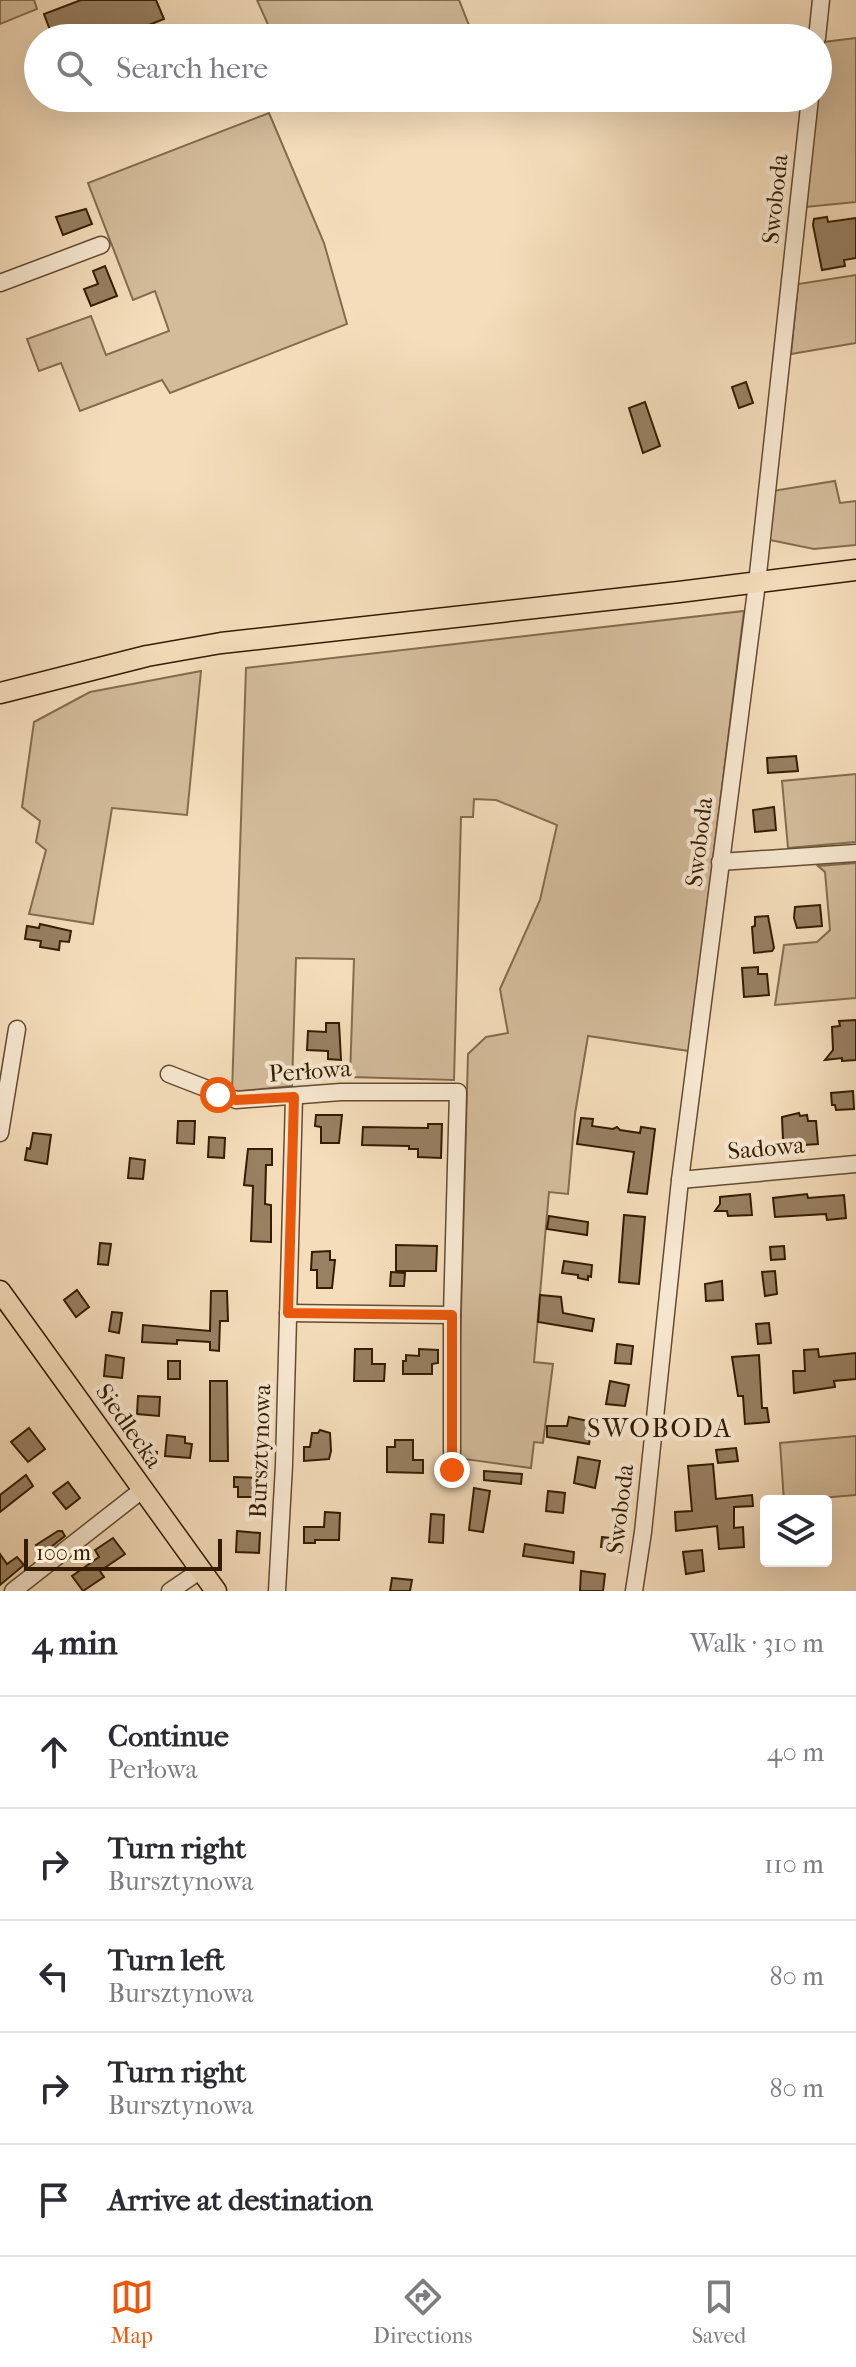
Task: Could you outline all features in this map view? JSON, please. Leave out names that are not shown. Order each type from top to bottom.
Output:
[{"type":"main road","points":[[0,693],[94,668],[221,643],[856,570]]},
{"type":"main road","name":"Siedlecka","points":[[0,1291],[216,1591]]},
{"type":"street","points":[[818,24],[821,0]]},
{"type":"street","name":"Swoboda","points":[[634,1591],[680,1180],[757,583],[808,112]]},
{"type":"street","points":[[0,283],[101,245]]},
{"type":"street","points":[[720,862],[856,853]]},
{"type":"street","points":[[0,1133],[17,1029]]},
{"type":"street","name":"Perłowa","points":[[169,1074],[236,1100],[341,1092],[458,1092],[452,1315]]},
{"type":"street","name":"Bursztynowa","points":[[277,1591],[284,1465],[294,1097]]},
{"type":"street","name":"Sadowa","points":[[680,1180],[856,1164]]},
{"type":"street","points":[[288,1313],[452,1315],[452,1470]]},
{"type":"street","points":[[13,1591],[142,1490]]},
{"type":"street","points":[[170,1591],[201,1570]]},
{"type":"shaded area","points":[[0,0],[34,0],[37,9],[0,24]]},
{"type":"shaded area","points":[[257,0],[459,0],[468,24],[268,24]]},
{"type":"shaded area","points":[[856,38],[856,202],[806,207],[816,112],[832,112],[832,41]]},
{"type":"shaded area","points":[[269,113],[324,243],[347,324],[170,393],[162,380],[80,411],[61,363],[39,371],[27,339],[91,316],[106,355],[169,331],[155,291],[133,300],[88,183]]},
{"type":"shaded area","points":[[856,275],[856,343],[791,354],[798,284]]},
{"type":"shaded area","points":[[835,481],[840,503],[856,501],[856,545],[814,549],[765,539],[772,491]]},
{"type":"shaded area","points":[[744,611],[689,1051],[588,1036],[575,1114],[568,1194],[549,1192],[534,1362],[553,1364],[543,1443],[534,1442],[531,1468],[457,1458],[468,1054],[486,1037],[508,1033],[500,989],[540,900],[557,825],[496,800],[474,799],[473,817],[461,817],[454,1080],[350,1077],[354,959],[296,958],[292,1086],[232,1092],[246,668]]},
{"type":"shaded area","points":[[201,671],[187,815],[112,808],[93,924],[29,914],[46,850],[36,842],[40,821],[22,807],[34,722],[90,692]]},
{"type":"shaded area","points":[[856,774],[856,842],[788,848],[782,781]]},
{"type":"shaded area","points":[[856,863],[856,998],[775,1005],[784,945],[817,942],[830,930],[825,872],[818,866]]},
{"type":"shaded area","points":[[856,1436],[856,1495],[784,1495],[780,1443]]},
{"type":"building","points":[[81,0],[156,0],[164,19],[151,24],[48,24],[44,14]]},
{"type":"building","points":[[86,209],[92,224],[63,235],[56,217]]},
{"type":"building","points":[[827,217],[828,222],[856,218],[856,258],[844,260],[845,266],[822,270],[813,225],[814,219]]},
{"type":"building","points":[[105,266],[117,296],[91,306],[84,289],[98,284],[93,271]]},
{"type":"building","points":[[746,382],[753,403],[739,408],[732,387]]},
{"type":"building","points":[[645,402],[660,446],[643,453],[629,408]]},
{"type":"building","points":[[796,756],[798,771],[768,773],[767,758]]},
{"type":"building","points":[[774,807],[776,830],[755,832],[753,810]]},
{"type":"building","points":[[820,905],[822,926],[797,928],[795,907]]},
{"type":"building","points":[[768,916],[774,948],[772,951],[754,953],[752,927],[755,926],[755,917]]},
{"type":"building","points":[[40,924],[71,931],[69,942],[60,941],[59,950],[40,947],[41,941],[25,939],[27,926],[39,928]]},
{"type":"building","points":[[758,967],[758,974],[767,974],[769,995],[744,997],[742,968]]},
{"type":"building","points":[[856,1020],[856,1060],[825,1060],[833,1050],[832,1027],[840,1026],[839,1021]]},
{"type":"building","points":[[326,1023],[339,1023],[341,1060],[328,1059],[328,1051],[307,1050],[308,1031],[326,1032]]},
{"type":"building","points":[[853,1091],[854,1109],[836,1110],[832,1105],[831,1093]]},
{"type":"building","points":[[799,1113],[800,1116],[807,1115],[808,1121],[816,1121],[818,1144],[804,1145],[804,1141],[783,1140],[782,1117]]},
{"type":"building","points":[[316,1115],[342,1115],[339,1143],[321,1143],[321,1127],[315,1126]]},
{"type":"building","points":[[581,1118],[593,1119],[592,1126],[617,1127],[640,1133],[641,1127],[655,1129],[647,1194],[628,1192],[634,1152],[577,1144]]},
{"type":"building","points":[[178,1121],[195,1121],[194,1144],[177,1143]]},
{"type":"building","points":[[428,1124],[442,1124],[441,1158],[418,1157],[418,1149],[409,1149],[409,1146],[362,1145],[363,1127],[428,1128]]},
{"type":"building","points":[[33,1133],[51,1135],[47,1164],[25,1160]]},
{"type":"building","points":[[209,1137],[225,1138],[224,1158],[208,1157]]},
{"type":"building","points":[[248,1149],[272,1149],[272,1165],[266,1165],[265,1204],[271,1205],[271,1242],[251,1241],[253,1186],[244,1185]]},
{"type":"building","points":[[130,1158],[145,1160],[143,1179],[128,1178]]},
{"type":"building","points":[[750,1194],[752,1215],[728,1216],[727,1211],[715,1211],[720,1197]]},
{"type":"building","points":[[807,1194],[808,1198],[844,1195],[846,1218],[827,1220],[826,1214],[775,1217],[773,1198]]},
{"type":"building","points":[[624,1215],[645,1217],[639,1284],[619,1282]]},
{"type":"building","points":[[549,1216],[588,1222],[587,1235],[547,1229]]},
{"type":"building","points":[[100,1243],[111,1244],[108,1265],[98,1264]]},
{"type":"building","points":[[396,1245],[437,1246],[436,1271],[396,1271]]},
{"type":"building","points":[[784,1246],[785,1259],[771,1260],[770,1247]]},
{"type":"building","points":[[330,1251],[330,1260],[335,1260],[332,1288],[317,1288],[317,1270],[311,1270],[312,1252]]},
{"type":"building","points":[[564,1261],[592,1265],[591,1277],[588,1276],[588,1280],[562,1273]]},
{"type":"building","points":[[775,1271],[777,1294],[765,1296],[762,1272]]},
{"type":"building","points":[[391,1272],[405,1273],[404,1286],[390,1286]]},
{"type":"building","points":[[722,1281],[723,1300],[706,1301],[705,1284]]},
{"type":"building","points":[[77,1290],[89,1307],[76,1317],[64,1300]]},
{"type":"building","points":[[211,1291],[227,1291],[228,1321],[220,1321],[219,1351],[210,1350],[210,1342],[142,1342],[143,1325],[210,1331]]},
{"type":"building","points":[[540,1295],[561,1297],[563,1313],[594,1319],[592,1331],[538,1322]]},
{"type":"building","points":[[112,1312],[122,1313],[119,1333],[109,1331]]},
{"type":"building","points":[[769,1323],[771,1343],[758,1344],[756,1324]]},
{"type":"building","points":[[617,1344],[633,1346],[631,1364],[615,1363]]},
{"type":"building","points":[[355,1349],[372,1349],[372,1364],[385,1364],[384,1381],[354,1381]]},
{"type":"building","points":[[419,1349],[438,1350],[438,1363],[432,1364],[432,1374],[403,1374],[406,1355],[419,1356]]},
{"type":"building","points":[[818,1349],[819,1357],[856,1353],[856,1379],[834,1381],[835,1387],[794,1393],[793,1371],[805,1371],[804,1350]]},
{"type":"building","points":[[106,1355],[124,1358],[122,1378],[104,1376]]},
{"type":"building","points":[[759,1355],[762,1408],[767,1408],[769,1422],[745,1424],[743,1396],[738,1396],[732,1357]]},
{"type":"building","points":[[168,1361],[180,1361],[180,1379],[168,1379]]},
{"type":"building","points":[[210,1381],[227,1381],[228,1461],[210,1461]]},
{"type":"building","points":[[610,1381],[629,1385],[625,1406],[606,1404]]},
{"type":"building","points":[[138,1396],[160,1397],[159,1416],[137,1414]]},
{"type":"building","points":[[569,1417],[593,1422],[589,1444],[547,1437],[547,1426],[567,1426]]},
{"type":"building","points":[[29,1428],[45,1449],[28,1462],[11,1442]]},
{"type":"building","points":[[320,1430],[330,1433],[329,1459],[304,1461],[304,1447],[310,1447],[312,1433]]},
{"type":"building","points":[[167,1435],[185,1437],[185,1443],[192,1444],[190,1458],[165,1456]]},
{"type":"building","points":[[395,1440],[413,1440],[413,1460],[423,1460],[423,1473],[387,1472],[387,1447],[395,1447]]},
{"type":"building","points":[[736,1448],[738,1461],[718,1463],[716,1450]]},
{"type":"building","points":[[144,1451],[157,1452],[156,1463],[144,1462]]},
{"type":"building","points":[[578,1457],[600,1461],[595,1488],[574,1483]]},
{"type":"building","points":[[713,1464],[716,1499],[752,1495],[753,1506],[734,1507],[734,1528],[743,1527],[744,1547],[719,1549],[717,1526],[676,1531],[675,1512],[692,1511],[688,1466]]},
{"type":"building","points":[[484,1471],[522,1474],[521,1484],[484,1480]]},
{"type":"building","points":[[26,1475],[33,1486],[0,1512],[0,1495]]},
{"type":"building","points":[[234,1477],[267,1478],[267,1497],[238,1497]]},
{"type":"building","points":[[68,1482],[80,1498],[66,1509],[53,1493]]},
{"type":"building","points":[[474,1488],[490,1491],[483,1532],[469,1530]]},
{"type":"building","points":[[548,1491],[565,1493],[563,1513],[546,1511]]},
{"type":"building","points":[[325,1512],[340,1513],[339,1540],[304,1543],[304,1527],[324,1527]]},
{"type":"building","points":[[431,1514],[444,1515],[443,1543],[429,1542]]},
{"type":"building","points":[[58,1531],[65,1536],[42,1554],[36,1545]]},
{"type":"building","points":[[237,1531],[260,1533],[259,1553],[236,1552]]},
{"type":"building","points":[[602,1537],[620,1539],[618,1550],[601,1547]]},
{"type":"building","points":[[113,1538],[125,1554],[100,1571],[104,1577],[83,1591],[72,1576],[99,1557],[95,1550]]},
{"type":"building","points":[[525,1544],[574,1552],[573,1563],[523,1556]]},
{"type":"building","points":[[702,1550],[704,1571],[686,1574],[683,1552]]},
{"type":"building","points":[[0,1554],[7,1564],[17,1557],[24,1565],[0,1585]]},
{"type":"building","points":[[581,1571],[605,1574],[603,1591],[580,1591]]},
{"type":"building","points":[[392,1578],[412,1580],[410,1591],[390,1591]]},
{"type":"district","name":"SWOBODA","points":[[660,1428]]},
{"type":"route","points":[[218,1095],[236,1100],[294,1097],[288,1313],[452,1315],[452,1470]]}]
